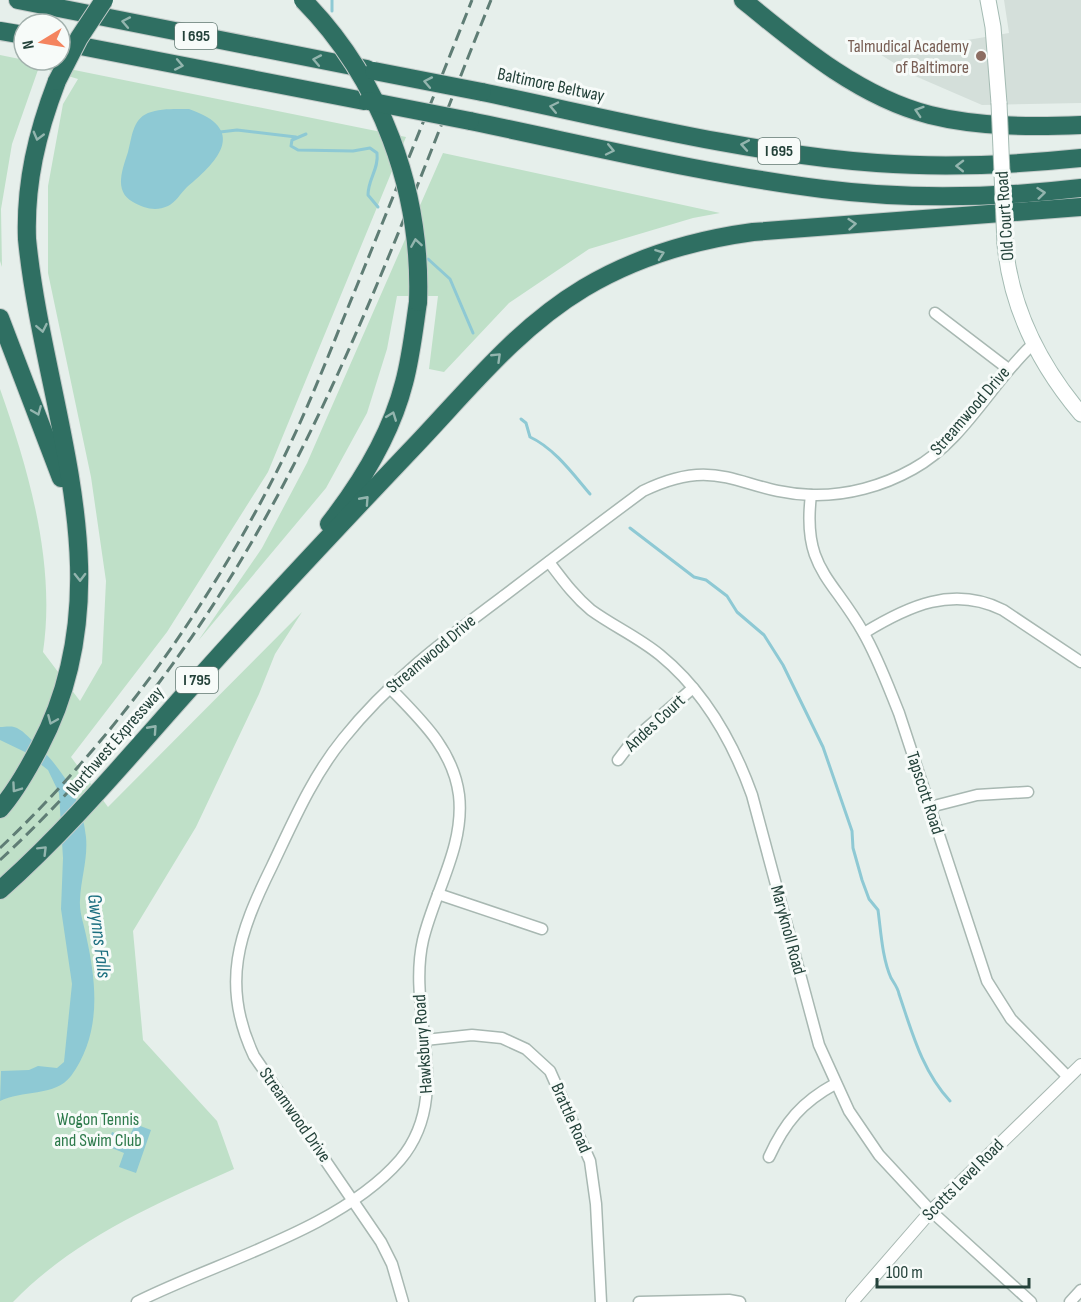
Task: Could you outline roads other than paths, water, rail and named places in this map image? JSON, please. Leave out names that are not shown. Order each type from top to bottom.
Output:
[{"type":"highway","name":"Baltimore Beltway","points":[[18,0],[693,135],[827,158],[876,163],[976,166],[1081,158]]},
{"type":"highway","points":[[0,809],[26,773],[47,734],[68,673],[77,631],[80,588],[76,519],[27,239],[26,214],[30,168],[37,138],[57,81],[79,38],[104,0]]},
{"type":"highway","points":[[280,587],[342,506],[370,463],[391,421],[404,385],[418,302],[419,275],[415,232],[401,169],[389,132],[379,108],[350,58],[330,29],[303,0]]},
{"type":"highway","points":[[743,0],[824,63],[864,87],[910,108],[931,115],[986,124],[1042,127],[1081,125]]},
{"type":"highway","name":"I 695","points":[[72,44],[685,165],[823,189],[925,196],[1001,196],[1081,188]]},
{"type":"highway","points":[[280,587],[353,513],[503,352],[551,310],[614,272],[678,247],[753,232],[1081,207]]},
{"type":"highway","points":[[0,318],[76,519]]},
{"type":"highway","name":"Northwest Expressway","points":[[0,890],[75,818],[280,587]]},
{"type":"main road","name":"Old Court Road","points":[[988,0],[993,27],[999,103],[1005,244],[1014,295],[1033,344],[1051,375],[1081,414]]},
{"type":"street","points":[[935,313],[1007,368]]},
{"type":"street","name":"Streamwood Drive","points":[[403,1302],[392,1264],[353,1198],[254,1056],[240,1017],[236,997],[236,965],[242,933],[251,910],[301,805],[341,741],[389,687],[421,658],[643,491],[679,477],[709,473],[811,495],[833,495],[870,487],[900,476],[927,461],[966,423],[1007,368],[1033,344]]},
{"type":"street","name":"Tapscott Road","points":[[811,495],[809,532],[817,564],[864,633],[899,712],[981,964],[994,995],[1011,1019],[1068,1077]]},
{"type":"street","name":"Maryknoll Road","points":[[549,562],[570,590],[590,609],[661,656],[693,688],[727,737],[748,784],[819,1045],[835,1084],[864,1135],[931,1211],[1031,1302]]},
{"type":"street","points":[[864,633],[907,608],[933,600],[961,598],[991,604],[1003,610],[1081,662]]},
{"type":"street","name":"Hawksbury Road","points":[[137,1302],[286,1236],[353,1198],[400,1160],[419,1127],[428,1094],[419,972],[424,939],[458,830],[459,796],[450,762],[428,726],[389,687]]},
{"type":"street","name":"Andes Court","points":[[618,760],[634,739],[693,688]]},
{"type":"street","points":[[930,807],[977,795],[1028,792]]},
{"type":"street","points":[[438,894],[542,929]]},
{"type":"street","name":"Brattle Road","points":[[425,1040],[472,1035],[502,1038],[526,1049],[550,1071],[590,1161],[596,1204],[601,1302]]},
{"type":"street","name":"Scotts Level Road","points":[[852,1302],[931,1211],[1081,1065]]},
{"type":"street","points":[[770,1157],[780,1133],[799,1108],[835,1084]]},
{"type":"street","points":[[1070,1302],[1081,1290]]},
{"type":"street","points":[[639,1302],[729,1300],[740,1302]]},
{"type":"water","points":[[189,109],[207,117],[218,126],[223,135],[217,156],[199,177],[168,206],[159,209],[150,208],[133,202],[123,192],[121,179],[132,135],[139,120],[153,111]]},
{"type":"water","name":"Gwynns Falls","points":[[0,727],[20,730],[45,753],[69,785],[80,810],[86,845],[80,905],[93,975],[94,1010],[88,1044],[81,1060],[64,1083],[47,1090],[0,1101],[1,1071],[29,1070],[38,1066],[57,1068],[64,1062],[72,984],[61,909],[63,858],[59,793],[48,770],[25,752],[0,740]]},
{"type":"water","points":[[135,1124],[151,1130],[136,1173],[119,1167],[124,1153],[107,1146],[112,1132],[129,1138]]},
{"type":"waterway","points":[[332,0],[332,11]]},
{"type":"waterway","points":[[220,132],[237,130],[296,137]]},
{"type":"waterway","points":[[306,134],[292,140],[291,146],[298,150],[353,151],[370,148],[377,153],[368,195],[378,207]]},
{"type":"waterway","points":[[428,259],[450,279],[473,333]]},
{"type":"waterway","points":[[521,419],[526,423],[530,437],[555,455],[590,494]]},
{"type":"waterway","points":[[630,528],[694,577],[706,580],[727,596],[737,612],[764,635],[783,665],[823,747],[852,831],[853,848],[862,880],[869,899],[878,910],[888,970],[898,990],[913,1037],[932,1077],[950,1101]]},
{"type":"railway","points":[[0,848],[82,763],[120,717],[189,622],[251,521],[309,402],[472,0]]},
{"type":"railway","points":[[0,860],[44,818],[125,727],[197,629],[261,526],[319,415],[346,356],[491,0]]},
{"type":"place","name":"Talmudical Academy of Baltimore","points":[[981,56]]},
{"type":"park label","name":"Wogon Tennis and Swim Club","points":[[98,1129]]}]
